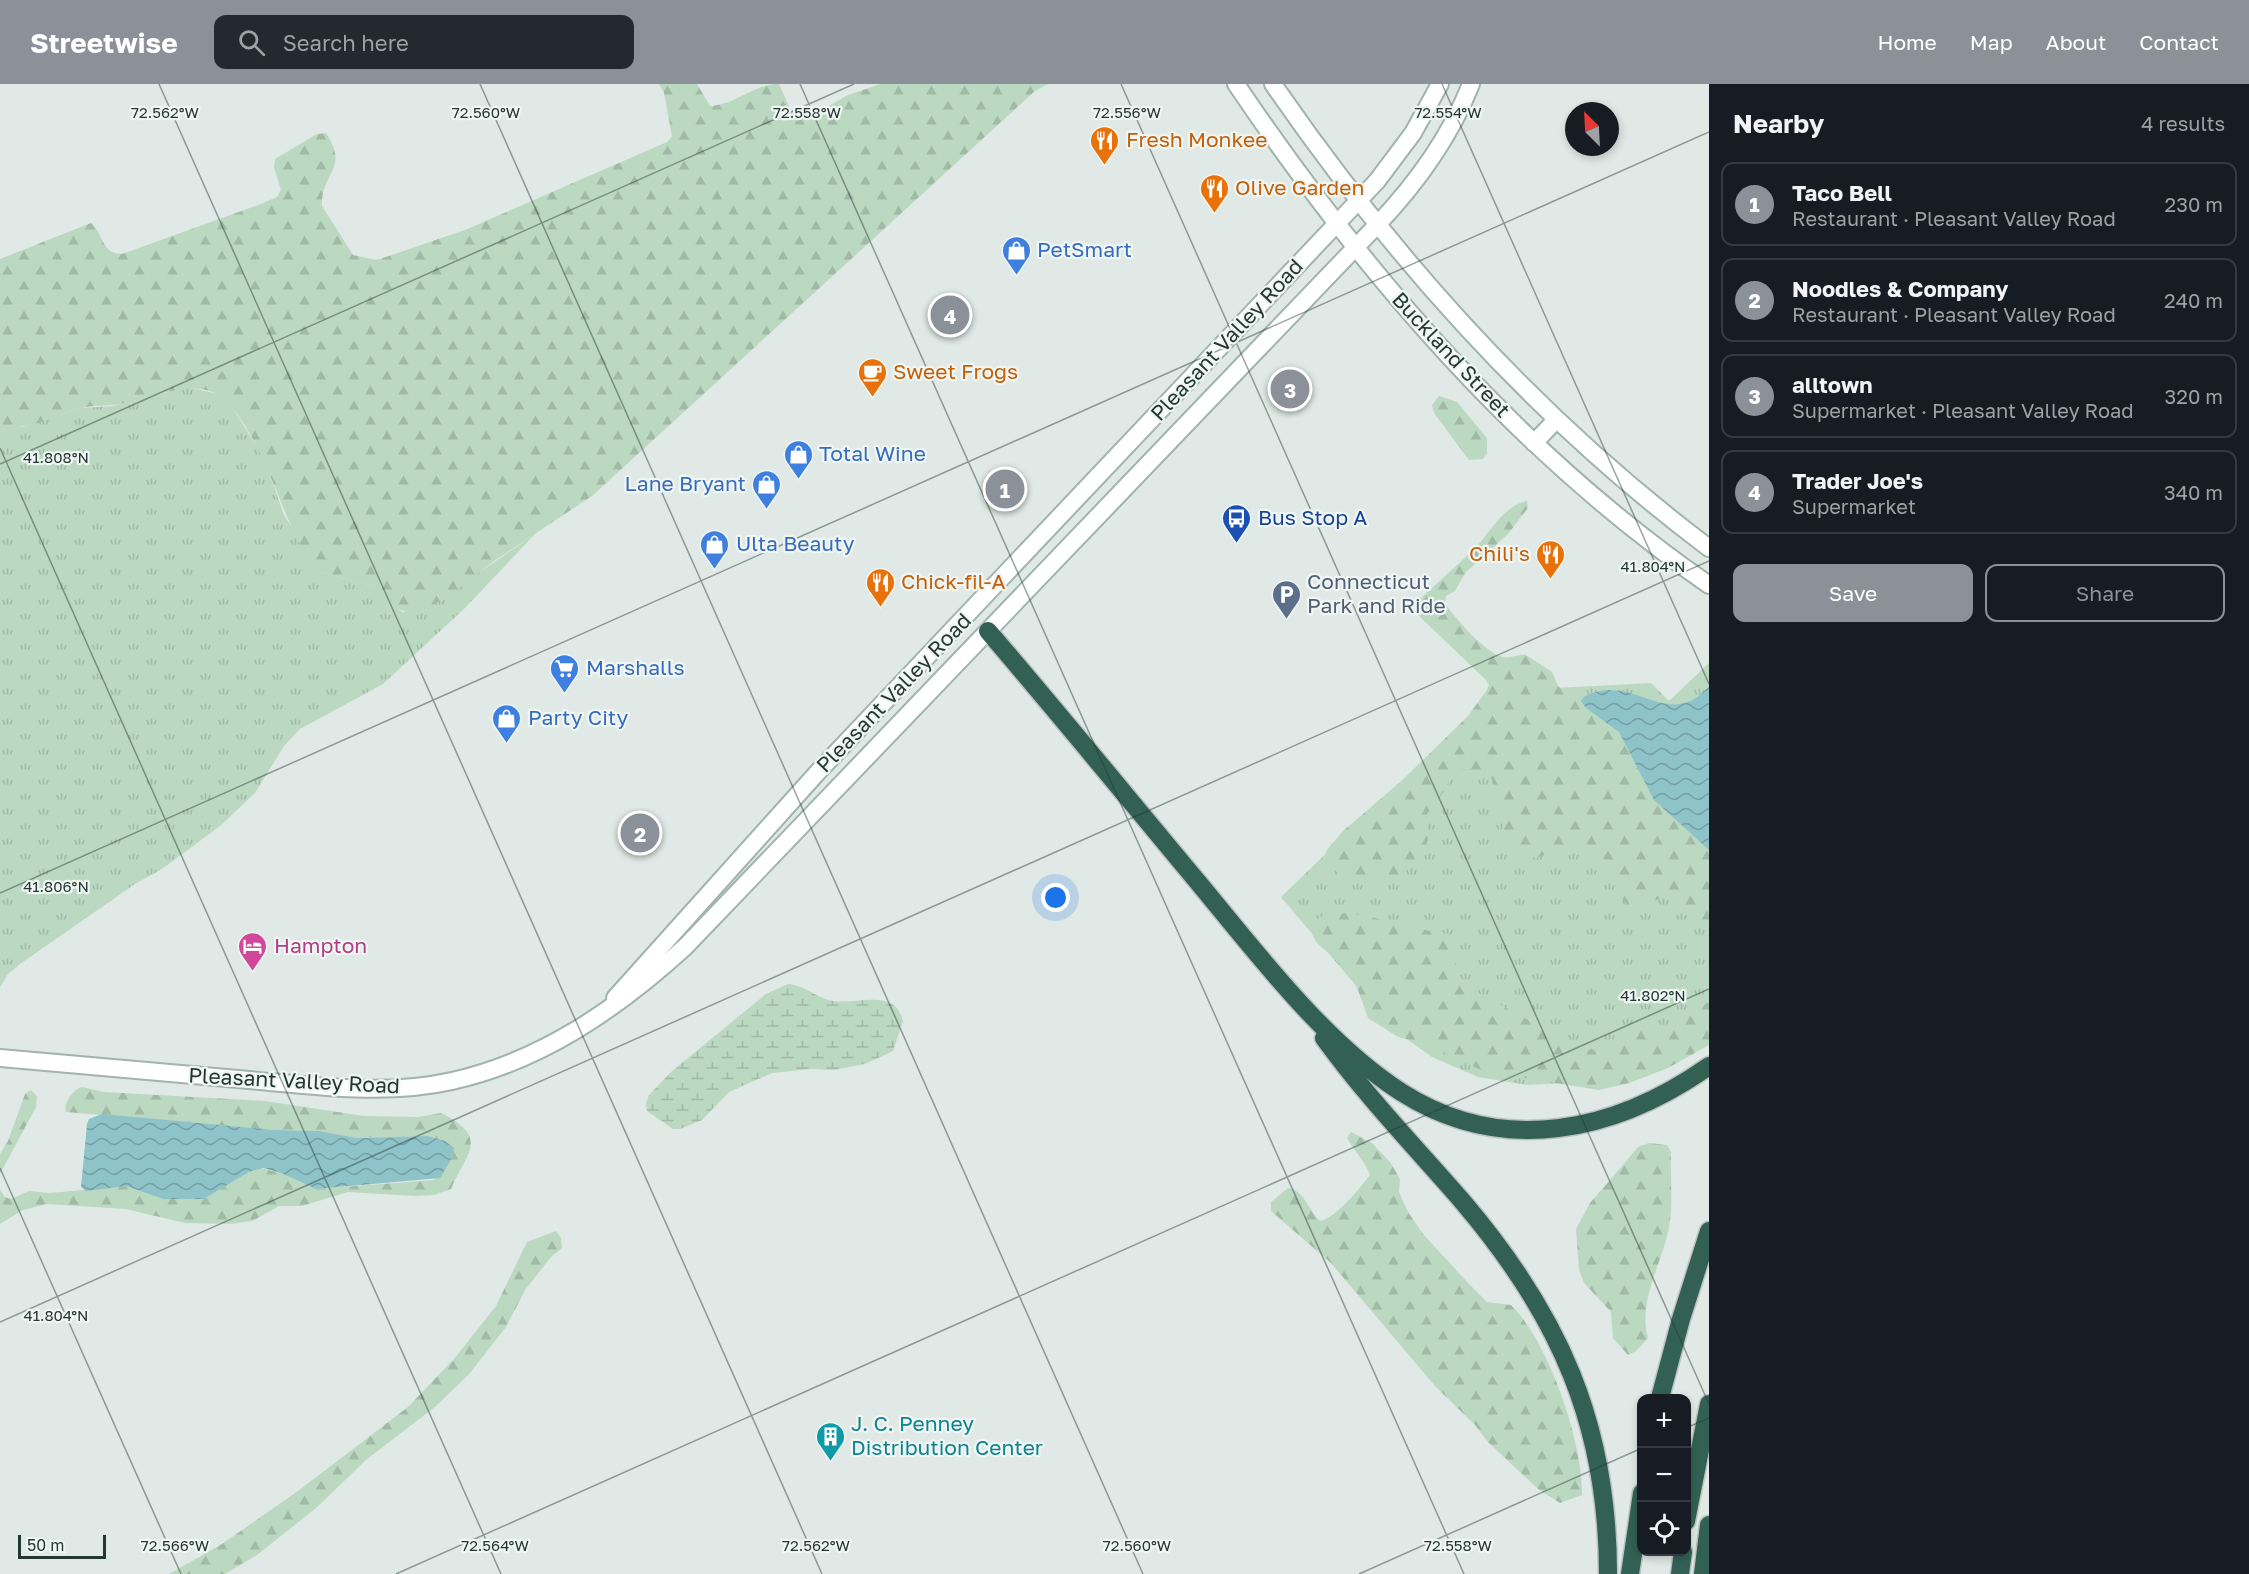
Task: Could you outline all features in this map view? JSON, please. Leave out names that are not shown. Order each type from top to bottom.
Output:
[{"type":"highway","points":[[988,631],[1302,1004],[1341,1061],[1491,1237],[1522,1279],[1549,1322],[1575,1380],[1596,1452],[1604,1500],[1608,1574]]},
{"type":"highway","points":[[1302,1004],[1364,1064],[1404,1094],[1447,1115],[1498,1128],[1553,1130],[1604,1120],[1661,1096],[1709,1066]]},
{"type":"highway","points":[[1661,1394],[1681,1319],[1709,1231]]},
{"type":"highway","points":[[1690,1502],[1709,1404]]},
{"type":"highway","points":[[1630,1574],[1640,1502]]},
{"type":"highway","points":[[1702,1574],[1709,1525]]},
{"type":"highway","points":[[1680,1574],[1682,1556]]},
{"type":"main road","name":"Buckland Street","points":[[1236,84],[1356,247],[1445,352],[1534,443],[1620,520],[1709,585]]},
{"type":"main road","name":"Buckland Street","points":[[1273,84],[1377,225],[1455,317],[1556,421],[1618,477],[1709,548]]},
{"type":"main road","name":"Pleasant Valley Road","points":[[607,1008],[633,975],[802,790],[1359,200],[1401,151],[1440,84]]},
{"type":"main road","name":"Pleasant Valley Road","points":[[0,1058],[343,1088],[416,1087],[469,1077],[519,1060],[563,1039],[644,985],[685,947],[1377,225],[1408,191],[1435,154],[1472,84]]},
{"type":"main road","points":[[1163,409],[1175,435]]},
{"type":"main road","points":[[1534,443],[1556,421]]},
{"type":"main road","points":[[971,612],[988,631]]},
{"type":"main road","points":[[802,790],[819,806]]},
{"type":"main road","points":[[790,803],[807,819]]},
{"type":"green space","points":[[659,84],[697,84],[710,106],[728,102],[761,87],[779,84],[792,113],[800,117],[827,107],[848,95],[881,84],[1048,84],[1035,91],[592,496],[425,610],[410,613],[395,608],[372,586],[320,572],[314,568],[292,528],[256,444],[231,406],[220,396],[207,390],[193,388],[178,390],[120,404],[84,407],[30,425],[0,426],[0,259],[91,223],[110,251],[122,254],[261,204],[277,197],[281,190],[274,167],[275,159],[317,134],[326,133],[333,145],[335,163],[323,194],[322,206],[353,255],[377,260],[465,230],[667,142],[672,136],[664,93]]},
{"type":"green space","points":[[187,387],[218,394],[230,404],[263,456],[284,515],[320,572],[372,586],[402,612],[425,610],[535,534],[465,608],[383,684],[300,729],[284,746],[255,793],[220,826],[162,869],[135,884],[20,964],[8,974],[0,987],[0,426],[23,427],[82,408],[113,406]]},
{"type":"green space","points":[[1439,396],[1457,402],[1487,438],[1487,453],[1483,459],[1469,460],[1434,413],[1432,405]]},
{"type":"green space","points":[[1527,501],[1528,508],[1508,534],[1466,572],[1455,591],[1446,596],[1445,603],[1463,626],[1488,649],[1506,657],[1526,655],[1552,672],[1558,686],[1616,729],[1637,763],[1654,800],[1709,850],[1709,930],[1686,906],[1669,897],[1652,901],[1632,911],[1622,898],[1614,867],[1596,853],[1578,846],[1555,850],[1537,858],[1518,856],[1513,851],[1498,813],[1492,779],[1473,770],[1462,769],[1452,773],[1445,790],[1426,815],[1428,839],[1425,848],[1399,877],[1356,882],[1340,880],[1337,872],[1322,860],[1342,832],[1407,776],[1468,716],[1487,690],[1489,685],[1486,680],[1417,614],[1415,604],[1473,550],[1504,514],[1518,504]]},
{"type":"green space","points":[[1709,663],[1709,1010],[1562,1083],[1528,1085],[1478,1077],[1432,1057],[1404,1037],[1380,1014],[1281,897],[1517,670],[1536,689],[1651,683],[1669,701]]},
{"type":"green space","points":[[1347,913],[1369,916],[1400,926],[1448,934],[1454,940],[1456,969],[1466,986],[1582,1049],[1596,1050],[1640,1030],[1657,1029],[1683,1022],[1709,1001],[1709,1045],[1668,1068],[1629,1083],[1599,1090],[1483,1071],[1426,1044],[1398,1037],[1368,1018],[1354,979],[1317,943],[1312,934],[1313,922],[1324,915]]},
{"type":"green space","points":[[788,984],[833,1001],[874,1000],[892,1004],[899,1011],[903,1021],[893,1051],[865,1064],[834,1070],[811,1069],[772,1073],[729,1092],[702,1120],[680,1129],[673,1129],[647,1111],[646,1103],[649,1095],[672,1071],[766,994]]},
{"type":"green space","points":[[82,1087],[104,1092],[265,1101],[364,1116],[418,1117],[441,1113],[466,1130],[470,1139],[470,1147],[451,1189],[434,1195],[348,1192],[302,1206],[279,1206],[252,1221],[231,1224],[185,1223],[126,1209],[47,1204],[23,1210],[0,1224],[0,1190],[5,1197],[11,1199],[29,1191],[50,1193],[126,1186],[163,1199],[204,1199],[249,1172],[260,1168],[281,1173],[316,1189],[434,1180],[452,1158],[453,1148],[445,1141],[428,1136],[358,1138],[319,1131],[275,1130],[66,1112],[66,1105],[70,1097]]},
{"type":"green space","points":[[31,1090],[37,1096],[36,1107],[0,1174],[0,1154],[8,1141],[25,1094]]},
{"type":"green space","points":[[1351,1132],[1372,1143],[1390,1162],[1400,1179],[1399,1192],[1408,1212],[1423,1234],[1487,1302],[1511,1305],[1525,1322],[1538,1343],[1561,1394],[1577,1449],[1582,1495],[1560,1503],[1538,1489],[1488,1442],[1475,1425],[1435,1386],[1331,1263],[1271,1211],[1271,1202],[1288,1188],[1303,1197],[1320,1221],[1326,1219],[1347,1202],[1370,1175],[1347,1138]]},
{"type":"green space","points":[[1649,1143],[1667,1145],[1671,1152],[1671,1212],[1667,1236],[1646,1308],[1648,1338],[1636,1351],[1628,1355],[1613,1338],[1611,1312],[1584,1283],[1579,1270],[1576,1229],[1590,1203],[1638,1147]]},
{"type":"green space","points":[[556,1231],[561,1238],[562,1248],[551,1257],[525,1290],[506,1327],[470,1373],[435,1407],[367,1459],[316,1508],[257,1555],[225,1574],[169,1574],[222,1544],[298,1491],[408,1407],[454,1359],[496,1306],[527,1242]]},
{"type":"water","points":[[1709,686],[1709,850],[1654,800],[1619,732],[1586,708],[1581,701],[1589,694],[1611,690],[1668,704],[1682,704],[1695,698]]},
{"type":"water","points":[[102,1114],[275,1130],[319,1131],[358,1138],[428,1136],[445,1141],[454,1148],[452,1158],[440,1178],[316,1189],[281,1173],[263,1168],[249,1172],[204,1199],[163,1199],[126,1186],[86,1191],[81,1187],[87,1124],[89,1119]]},
{"type":"place","name":"Fresh Monkee","points":[[1105,166]]},
{"type":"place","name":"Olive Garden","points":[[1214,214]]},
{"type":"place","name":"PetSmart","points":[[1016,276]]},
{"type":"place","name":"Trader Joe's","points":[[950,315]]},
{"type":"place","name":"alltown","points":[[1290,389]]},
{"type":"place","name":"Sweet Frogs","points":[[872,398]]},
{"type":"place","name":"Total Wine","points":[[798,480]]},
{"type":"place","name":"Taco Bell","points":[[1005,489]]},
{"type":"place","name":"Lane Bryant","points":[[767,510]]},
{"type":"place","name":"Bus Stop A","points":[[1237,544]]},
{"type":"place","name":"Ulta Beauty","points":[[715,570]]},
{"type":"place","name":"Chili's","points":[[1551,580]]},
{"type":"place","name":"Chick-fil-A","points":[[880,608]]},
{"type":"place","name":"Connecticut Park and Ride","points":[[1286,620]]},
{"type":"place","name":"Marshalls","points":[[565,694]]},
{"type":"place","name":"Party City","points":[[507,744]]},
{"type":"place","name":"Noodles & Company","points":[[640,833]]},
{"type":"place","name":"Hampton","points":[[253,972]]},
{"type":"place","name":"J. C. Penney Distribution Center","points":[[830,1462]]}]
